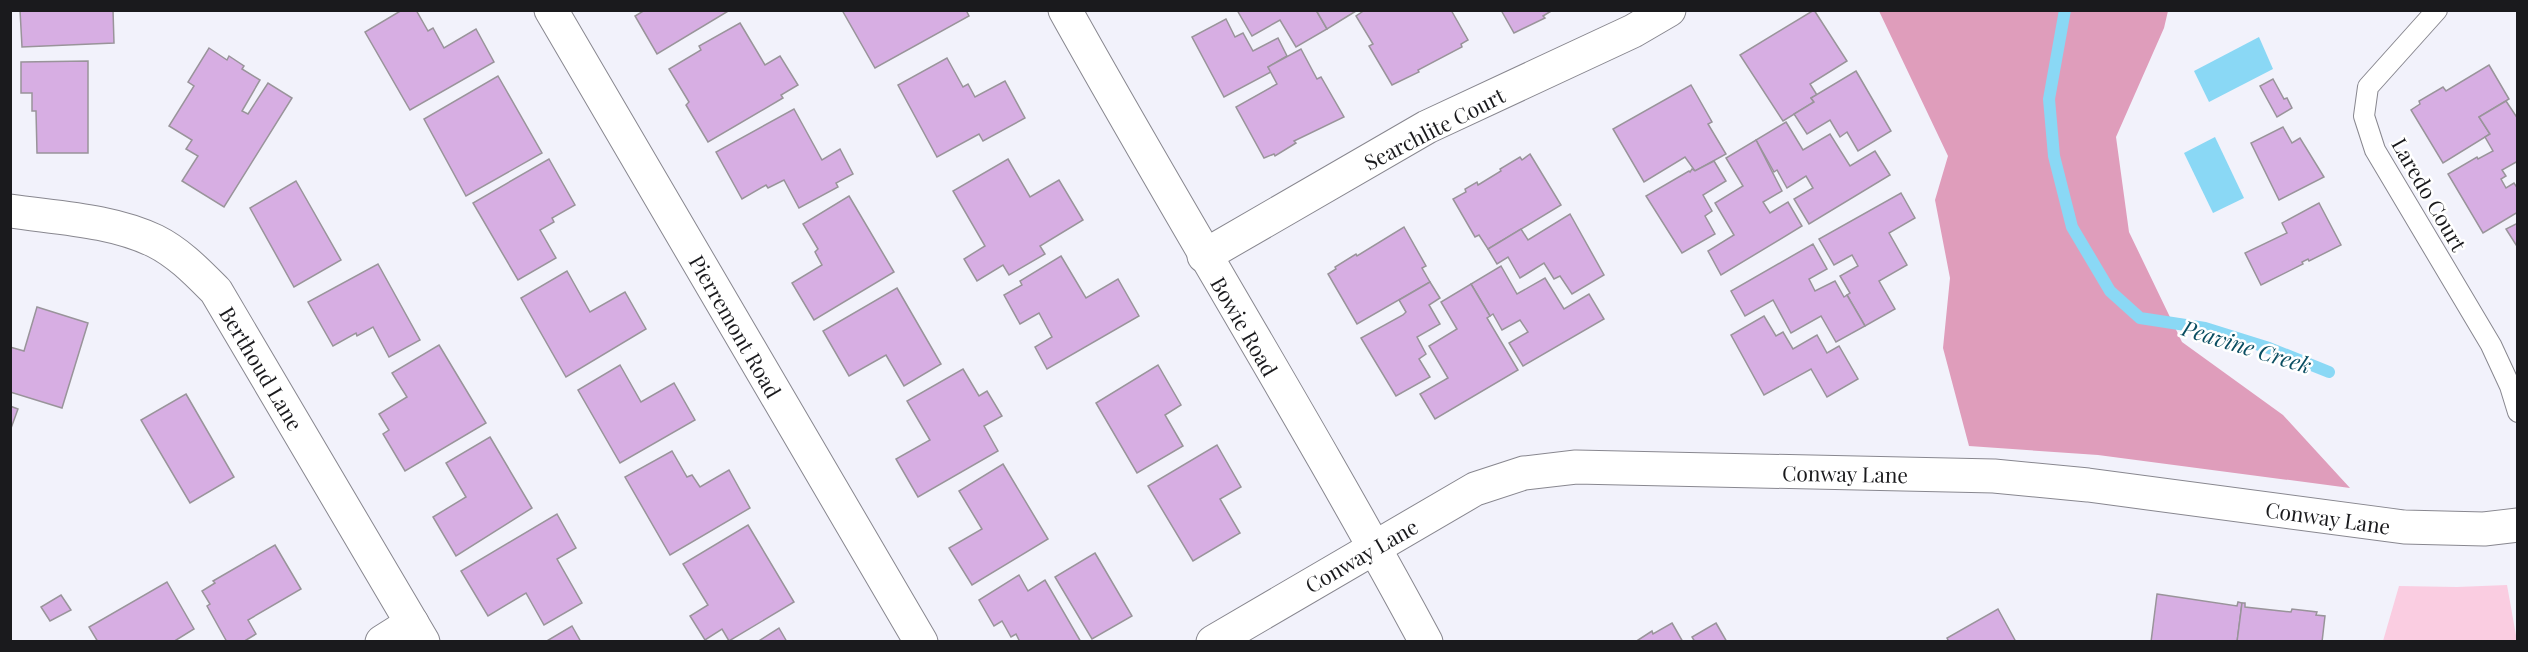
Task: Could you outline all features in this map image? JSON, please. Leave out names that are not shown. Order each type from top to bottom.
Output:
[{"type":"street","name":"Pierremont Road","points":[[551,10],[921,642]]},
{"type":"street","name":"Bowie Road","points":[[1065,10],[1204,256],[1375,546],[1426,642]]},
{"type":"street","name":"Searchlite Court","points":[[1204,256],[1427,127],[1633,31],[1669,10]]},
{"type":"street","name":"Berthoud Lane","points":[[10,211],[119,228],[156,241],[188,262],[216,291],[418,632]]},
{"type":"street","name":"Conway Lane","points":[[1213,642],[1475,489],[1524,473],[1576,467],[1994,476],[2088,485],[2404,527],[2484,529],[2517,525]]},
{"type":"street","points":[[382,642],[418,632]]},
{"type":"lane","name":"Laredo Court","points":[[2437,10],[2368,87],[2364,116],[2375,150],[2491,345],[2510,386],[2517,412]]},
{"type":"shaded area","points":[[1879,11],[2168,11],[2164,28],[2116,137],[2129,232],[2182,342],[2283,415],[2350,488],[2098,455],[1969,446],[1943,348],[1950,278],[1935,200],[1948,156]]},
{"type":"shaded area","points":[[2507,585],[2517,641],[2383,641],[2399,586]]},
{"type":"water","points":[[2259,37],[2273,69],[2209,102],[2194,71]]},
{"type":"water","points":[[2215,137],[2244,198],[2213,213],[2184,153]]},
{"type":"building","points":[[20,10],[113,10],[114,43],[22,47]]},
{"type":"building","points":[[402,10],[416,10],[428,31],[433,28],[444,48],[476,29],[494,62],[410,110],[365,32]]},
{"type":"building","points":[[645,10],[730,10],[657,54],[635,16]]},
{"type":"building","points":[[842,10],[966,10],[969,16],[875,68]]},
{"type":"building","points":[[1237,10],[1316,10],[1327,29],[1296,47],[1280,20],[1252,36]]},
{"type":"building","points":[[1316,10],[1356,10],[1356,11],[1327,29]]},
{"type":"building","points":[[1365,10],[1451,10],[1468,40],[1461,44],[1462,47],[1392,85],[1369,46],[1373,44],[1356,16]]},
{"type":"building","points":[[1501,10],[1553,10],[1543,16],[1545,18],[1514,33]]},
{"type":"building","points":[[1814,10],[1847,61],[1810,84],[1817,95],[1811,98],[1814,102],[1783,121],[1740,55]]},
{"type":"building","points":[[1226,19],[1235,37],[1243,33],[1253,51],[1278,38],[1287,56],[1268,67],[1271,72],[1224,97],[1192,37]]},
{"type":"building","points":[[740,23],[765,65],[780,56],[798,85],[781,95],[783,98],[708,142],[686,105],[689,102],[669,69],[701,50],[699,46]]},
{"type":"building","points":[[209,48],[227,60],[229,56],[244,66],[242,69],[260,80],[242,111],[248,114],[268,83],[292,98],[224,207],[182,181],[198,156],[186,149],[192,140],[169,126],[194,86],[188,82]]},
{"type":"building","points":[[1301,49],[1317,79],[1321,77],[1344,117],[1294,141],[1296,143],[1275,156],[1274,154],[1264,158],[1236,107],[1277,84],[1268,67]]},
{"type":"building","points":[[947,58],[963,87],[968,84],[975,97],[1005,81],[1025,118],[983,141],[979,134],[937,157],[898,85]]},
{"type":"building","points":[[88,61],[88,153],[37,153],[36,111],[32,111],[32,93],[21,93],[21,62]]},
{"type":"building","points":[[2489,65],[2509,99],[2479,117],[2490,134],[2443,163],[2411,110],[2420,104],[2419,101],[2443,87],[2446,91]]},
{"type":"building","points":[[1856,71],[1891,131],[1858,151],[1847,132],[1840,137],[1830,120],[1807,134],[1794,114],[1814,102],[1811,98]]},
{"type":"building","points":[[498,76],[542,153],[466,196],[424,119]]},
{"type":"building","points":[[2273,79],[2292,108],[2277,117],[2260,86]]},
{"type":"building","points":[[1691,85],[1712,122],[1708,124],[1726,154],[1695,171],[1685,157],[1644,182],[1613,129]]},
{"type":"building","points":[[2506,101],[2518,119],[2518,161],[2502,170],[2506,176],[2501,179],[2506,188],[2514,183],[2518,189],[2518,212],[2483,233],[2448,174],[2477,157],[2478,159],[2493,151],[2485,137],[2490,134],[2479,117]]},
{"type":"building","points":[[794,109],[822,160],[840,149],[853,174],[836,183],[838,187],[799,208],[784,180],[768,188],[766,185],[742,199],[716,152]]},
{"type":"building","points":[[1786,122],[1803,150],[1830,134],[1850,166],[1875,151],[1890,175],[1809,224],[1794,199],[1813,188],[1806,176],[1787,188],[1777,170],[1774,172],[1756,140]]},
{"type":"building","points":[[2283,127],[2292,143],[2300,138],[2324,177],[2279,200],[2251,143]]},
{"type":"building","points":[[1756,140],[1782,191],[1763,202],[1770,213],[1788,202],[1802,226],[1721,275],[1708,251],[1734,235],[1715,203],[1743,186],[1726,158]]},
{"type":"building","points":[[1530,154],[1561,205],[1488,249],[1479,235],[1475,237],[1453,199],[1466,192],[1465,189],[1477,182],[1478,185],[1520,157],[1522,160]]},
{"type":"building","points":[[549,159],[575,205],[552,218],[554,222],[540,230],[556,258],[518,280],[473,203]]},
{"type":"building","points":[[1008,159],[1030,197],[1059,180],[1083,220],[1040,246],[1045,254],[1009,275],[1003,265],[977,281],[964,259],[985,246],[953,191]]},
{"type":"building","points":[[1714,161],[1726,181],[1703,195],[1712,211],[1705,216],[1715,234],[1682,253],[1646,196],[1692,169],[1695,171]]},
{"type":"building","points":[[296,181],[341,260],[294,287],[250,208]]},
{"type":"building","points":[[1901,193],[1915,218],[1889,233],[1907,265],[1879,281],[1895,309],[1865,326],[1847,295],[1850,293],[1840,276],[1858,266],[1852,255],[1834,265],[1819,239]]},
{"type":"building","points":[[849,196],[894,272],[814,320],[792,283],[822,265],[815,252],[818,249],[803,224]]},
{"type":"building","points":[[2319,203],[2341,245],[2309,261],[2308,259],[2302,262],[2303,264],[2261,285],[2245,253],[2287,233],[2282,223]]},
{"type":"building","points":[[1570,214],[1604,275],[1572,294],[1560,276],[1554,279],[1544,263],[1520,278],[1508,257],[1497,264],[1488,249],[1521,229],[1528,240]]},
{"type":"building","points":[[2518,223],[2518,248],[2506,229]]},
{"type":"building","points":[[1404,227],[1426,266],[1422,268],[1430,282],[1357,324],[1328,274],[1356,254],[1357,256]]},
{"type":"building","points":[[1813,244],[1827,269],[1809,279],[1815,291],[1835,281],[1844,297],[1847,295],[1865,326],[1836,342],[1821,316],[1791,333],[1773,300],[1745,316],[1731,291]]},
{"type":"building","points":[[1061,256],[1086,298],[1118,279],[1139,316],[1047,369],[1035,347],[1052,337],[1039,313],[1020,324],[1004,295],[1022,285],[1020,281]]},
{"type":"building","points":[[378,264],[420,340],[389,357],[373,327],[357,336],[356,333],[333,346],[308,302]]},
{"type":"building","points":[[1501,266],[1517,294],[1545,278],[1564,309],[1589,294],[1604,319],[1523,366],[1509,343],[1528,332],[1520,320],[1502,330],[1493,314],[1490,316],[1471,284]]},
{"type":"building","points":[[567,271],[590,312],[625,292],[646,329],[566,377],[521,298]]},
{"type":"building","points":[[1430,282],[1440,298],[1429,305],[1440,324],[1417,337],[1426,354],[1419,359],[1430,377],[1396,396],[1361,338],[1403,315],[1406,312],[1399,300]]},
{"type":"building","points":[[1471,284],[1490,316],[1487,318],[1518,370],[1435,419],[1420,394],[1448,378],[1429,346],[1457,329],[1441,302]]},
{"type":"building","points":[[897,288],[941,364],[904,386],[886,355],[849,376],[823,331]]},
{"type":"building","points":[[37,307],[88,323],[62,408],[10,392],[10,347],[24,351]]},
{"type":"building","points":[[1764,316],[1776,336],[1783,332],[1793,349],[1817,335],[1827,353],[1839,346],[1858,379],[1827,397],[1811,369],[1764,395],[1731,335]]},
{"type":"building","points":[[439,345],[486,423],[405,471],[383,434],[389,430],[379,414],[407,397],[392,373]]},
{"type":"building","points":[[620,365],[641,402],[674,383],[695,420],[620,463],[578,390]]},
{"type":"building","points":[[1158,365],[1181,405],[1165,415],[1183,446],[1137,473],[1096,403]]},
{"type":"building","points":[[963,369],[979,396],[987,391],[1002,416],[984,426],[998,451],[918,497],[896,459],[930,440],[907,401]]},
{"type":"building","points":[[186,394],[234,477],[190,503],[141,420]]},
{"type":"building","points":[[10,406],[18,409],[10,431]]},
{"type":"building","points":[[490,437],[532,508],[456,556],[433,517],[466,497],[446,463]]},
{"type":"building","points":[[1217,445],[1241,487],[1220,499],[1240,533],[1193,561],[1148,486]]},
{"type":"building","points":[[672,451],[687,477],[692,475],[700,487],[729,470],[750,508],[670,555],[625,477]]},
{"type":"building","points":[[1003,464],[1048,539],[972,585],[949,548],[982,529],[959,491]]},
{"type":"building","points":[[557,514],[576,548],[557,559],[582,603],[544,625],[526,593],[488,616],[461,571]]},
{"type":"building","points":[[748,525],[794,602],[729,641],[722,629],[705,640],[690,616],[708,605],[683,564]]},
{"type":"building","points":[[275,545],[301,589],[248,620],[256,634],[243,642],[227,642],[207,606],[210,604],[202,591],[215,583],[213,581]]},
{"type":"building","points":[[1095,553],[1132,616],[1092,639],[1055,577]]},
{"type":"building","points":[[1019,575],[1028,591],[1045,580],[1081,642],[1020,642],[1016,634],[1011,637],[1002,621],[994,626],[979,600]]},
{"type":"building","points":[[167,582],[194,629],[173,642],[98,642],[89,627]]},
{"type":"building","points":[[2157,594],[2237,606],[2238,602],[2242,603],[2237,642],[2151,642]]},
{"type":"building","points":[[61,595],[71,610],[50,621],[41,607]]},
{"type":"building","points":[[2242,603],[2245,603],[2245,607],[2291,612],[2292,609],[2317,612],[2316,615],[2325,616],[2322,642],[2237,642]]},
{"type":"building","points":[[1998,609],[2016,642],[1949,642],[1947,638]]},
{"type":"building","points":[[1672,623],[1683,642],[1635,642],[1652,631],[1653,634]]},
{"type":"building","points":[[1716,623],[1727,642],[1695,642],[1692,637]]},
{"type":"building","points":[[572,626],[581,642],[545,642]]},
{"type":"building","points":[[779,628],[787,642],[757,642]]},
{"type":"waterway","name":"Peavine Creek","points":[[2065,10],[2049,99],[2054,156],[2072,227],[2110,291],[2140,318],[2205,328],[2269,348],[2329,372]]}]
